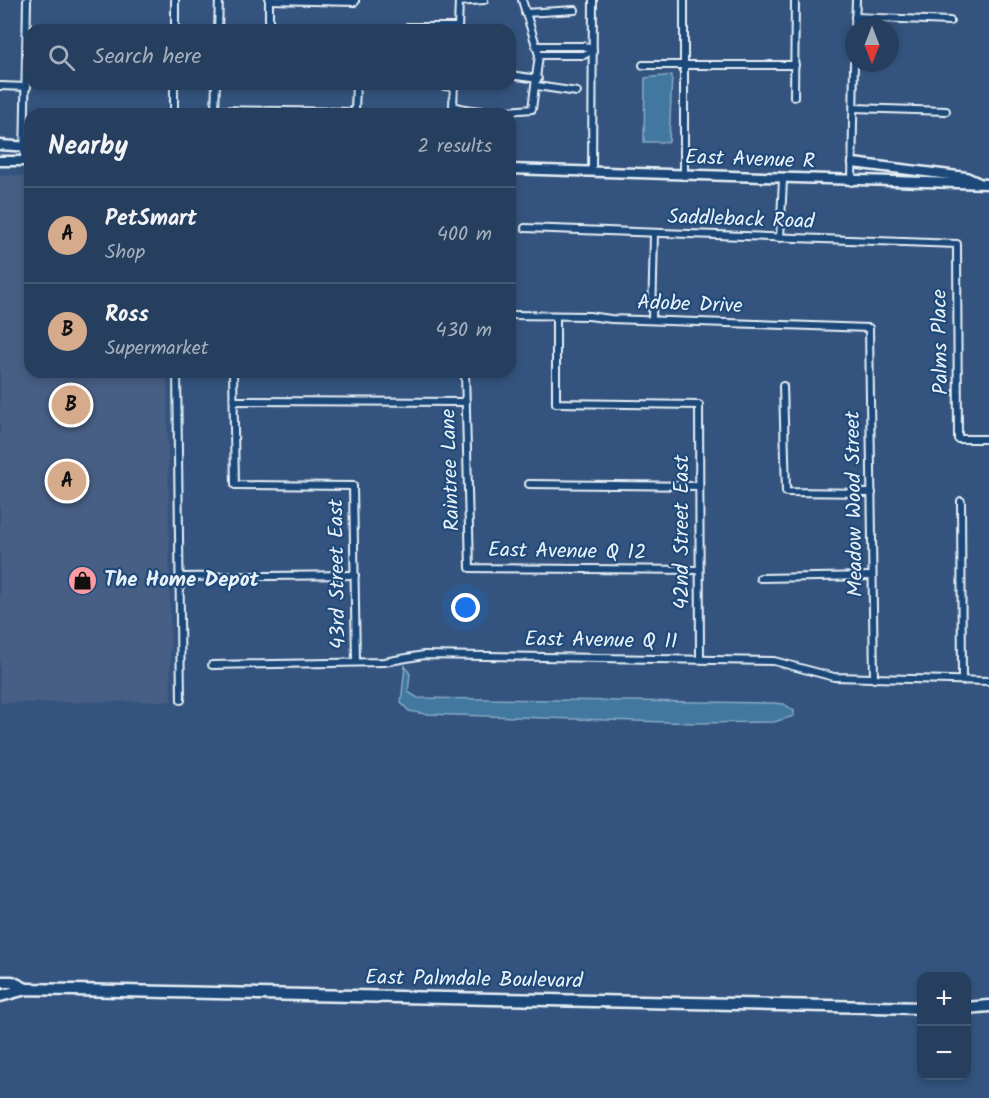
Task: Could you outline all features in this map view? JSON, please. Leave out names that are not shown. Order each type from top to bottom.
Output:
[{"type":"highway","name":"East Palmdale Boulevard","points":[[0,982],[12,982],[26,989]]},
{"type":"highway","name":"East Palmdale Boulevard","points":[[0,996],[26,989],[917,1008]]},
{"type":"highway","points":[[971,1008],[989,1006]]},
{"type":"main road","points":[[0,145],[24,147]]},
{"type":"main road","points":[[0,161],[24,161]]},
{"type":"main road","points":[[853,163],[966,177],[985,184]]},
{"type":"main road","name":"East Avenue R","points":[[516,169],[783,180],[985,184]]},
{"type":"street","points":[[27,0],[27,24]]},
{"type":"street","points":[[175,0],[175,24]]},
{"type":"street","points":[[218,24],[219,0]]},
{"type":"street","points":[[269,24],[269,0],[355,2],[355,0]]},
{"type":"street","points":[[458,24],[459,1],[484,0]]},
{"type":"street","points":[[516,110],[532,109],[539,55],[522,0]]},
{"type":"street","points":[[592,172],[593,0]]},
{"type":"street","points":[[684,0],[684,176]]},
{"type":"street","points":[[794,98],[795,0]]},
{"type":"street","points":[[856,0],[855,17],[950,21]]},
{"type":"street","points":[[525,14],[575,10]]},
{"type":"street","points":[[538,46],[584,46],[593,50]]},
{"type":"street","points":[[539,55],[584,55],[593,50]]},
{"type":"street","points":[[643,65],[795,65]]},
{"type":"street","points":[[852,182],[854,72]]},
{"type":"street","points":[[516,77],[578,92]]},
{"type":"street","points":[[0,86],[24,87]]},
{"type":"street","points":[[27,90],[27,108]]},
{"type":"street","points":[[174,90],[174,108]]},
{"type":"street","points":[[215,108],[216,90]]},
{"type":"street","points":[[355,108],[356,90]]},
{"type":"street","points":[[454,90],[453,106],[456,108]]},
{"type":"street","points":[[854,108],[946,111]]},
{"type":"street","points":[[780,238],[783,180]]},
{"type":"street","name":"Saddleback Road","points":[[525,228],[957,244]]},
{"type":"street","points":[[652,320],[654,234]]},
{"type":"street","name":"Palms Place","points":[[957,244],[958,439],[989,439]]},
{"type":"street","name":"Adobe Drive","points":[[516,315],[869,328]]},
{"type":"street","name":"42nd Street East","points":[[556,316],[556,403],[699,405],[700,659]]},
{"type":"street","name":"Meadow Wood Street","points":[[869,328],[874,679]]},
{"type":"street","points":[[177,378],[181,700]]},
{"type":"street","points":[[233,378],[234,401],[465,402]]},
{"type":"street","name":"Raintree Lane","points":[[465,378],[471,568]]},
{"type":"street","points":[[783,386],[786,492],[872,493]]},
{"type":"street","name":"43rd Street East","points":[[234,401],[235,485],[353,486],[356,662]]},
{"type":"street","points":[[529,484],[698,486]]},
{"type":"street","points":[[961,501],[962,681]]},
{"type":"street","name":"East Avenue Q 12","points":[[471,568],[699,570]]},
{"type":"street","points":[[180,577],[355,575]]},
{"type":"street","points":[[760,578],[872,576]]},
{"type":"street","name":"East Avenue Q 11","points":[[212,665],[384,662],[424,655],[700,659],[774,661],[834,677],[989,681]]},
{"type":"shaded area","points":[[672,75],[669,142],[644,142],[645,78]]},
{"type":"shaded area","points":[[0,175],[24,176],[24,378],[167,378],[171,701],[0,703]]},
{"type":"shaded area","points":[[405,666],[410,674],[408,692],[418,698],[773,703],[784,704],[794,711],[794,716],[774,722],[696,723],[425,714],[409,711],[401,703]]},
{"type":"place","name":"Ross","points":[[71,405]]},
{"type":"place","name":"PetSmart","points":[[67,481]]},
{"type":"place","name":"The Home Depot","points":[[83,580]]}]
